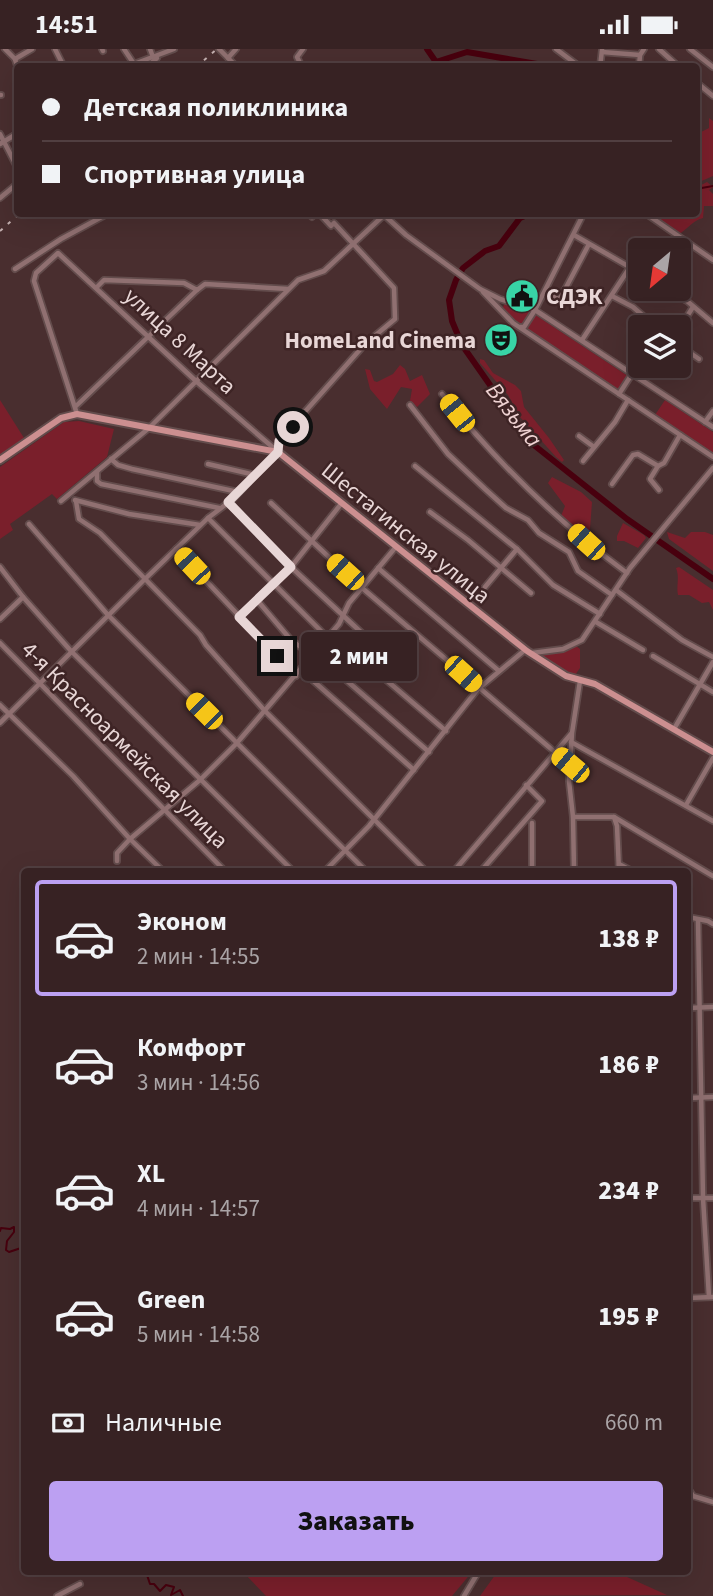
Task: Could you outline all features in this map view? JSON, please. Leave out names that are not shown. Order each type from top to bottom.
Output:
[{"type":"main road","name":"Шестагинская улица","points":[[77,410],[149,428],[278,452],[395,548],[554,670],[595,684],[713,753]]},
{"type":"main road","points":[[0,460],[77,410]]},
{"type":"street","points":[[5,49],[16,63]]},
{"type":"street","points":[[15,59],[32,49]]},
{"type":"street","points":[[149,49],[153,57]]},
{"type":"street","points":[[137,63],[174,49]]},
{"type":"street","points":[[219,49],[233,63]]},
{"type":"street","points":[[228,58],[236,49]]},
{"type":"street","points":[[556,49],[575,63]]},
{"type":"street","points":[[639,63],[640,55],[645,49]]},
{"type":"street","points":[[659,49],[675,63]]},
{"type":"street","points":[[690,49],[713,68]]},
{"type":"street","points":[[602,50],[640,55]]},
{"type":"street","points":[[152,63],[161,55]]},
{"type":"street","points":[[0,134],[2,143],[14,162]]},
{"type":"street","points":[[0,198],[14,186]]},
{"type":"street","points":[[15,269],[102,217]]},
{"type":"street","points":[[0,723],[208,518],[239,493],[278,452],[279,441],[365,344],[395,319],[394,288],[334,223],[331,226],[318,217]]},
{"type":"street","points":[[61,501],[149,428],[298,280],[324,271],[380,217]]},
{"type":"street","points":[[386,217],[406,235],[480,289],[500,299],[535,310],[628,371]]},
{"type":"street","points":[[518,327],[524,327],[535,310],[582,217]]},
{"type":"street","points":[[651,217],[713,260]]},
{"type":"street","points":[[574,235],[628,266]]},
{"type":"street","points":[[544,293],[559,299],[561,297],[589,244]]},
{"type":"street","name":"улица 8 Марта","points":[[77,410],[34,281],[36,273],[57,253],[61,253],[197,381],[278,452]]},
{"type":"street","points":[[582,340],[628,270]]},
{"type":"street","points":[[97,287],[104,279],[184,283],[197,290]]},
{"type":"street","points":[[77,410],[149,336],[205,284],[289,289]]},
{"type":"street","points":[[480,289],[518,327],[713,457]]},
{"type":"street","points":[[612,296],[642,315]]},
{"type":"street","points":[[496,307],[500,299]]},
{"type":"street","points":[[684,301],[713,323]]},
{"type":"street","points":[[688,315],[693,307]]},
{"type":"street","points":[[691,353],[699,359]]},
{"type":"street","points":[[619,394],[629,378]]},
{"type":"street","points":[[638,378],[713,427]]},
{"type":"street","points":[[442,394],[472,431],[558,517],[627,573]]},
{"type":"street","points":[[583,461],[615,422],[628,400]]},
{"type":"street","points":[[410,405],[448,454],[485,489],[506,508],[527,520],[540,533],[569,552],[578,571],[612,595]]},
{"type":"street","points":[[705,422],[713,411]]},
{"type":"street","points":[[659,490],[650,479],[658,466],[664,463],[680,435]]},
{"type":"street","points":[[579,436],[594,447]]},
{"type":"street","points":[[612,484],[633,455],[638,454],[658,466]]},
{"type":"street","points":[[111,459],[118,465],[132,469],[239,493]]},
{"type":"street","points":[[208,464],[256,475]]},
{"type":"street","points":[[415,466],[517,549],[554,585],[600,614]]},
{"type":"street","points":[[328,868],[374,819],[478,689],[527,651],[544,652],[574,644],[588,633],[627,573],[713,468]]},
{"type":"street","points":[[97,471],[97,481],[100,484],[220,509]]},
{"type":"street","points":[[70,494],[76,501],[79,519],[100,533],[146,578],[200,635],[265,711],[423,868]]},
{"type":"street","points":[[76,501],[201,525]]},
{"type":"street","points":[[228,502],[291,567],[364,635]]},
{"type":"street","points":[[271,503],[361,587],[570,765]]},
{"type":"street","points":[[239,617],[291,567],[341,504]]},
{"type":"street","points":[[430,512],[531,593]]},
{"type":"street","points":[[208,518],[328,637],[369,664],[446,731]]},
{"type":"street","points":[[29,524],[108,615],[363,868]]},
{"type":"street","points":[[117,861],[117,853],[130,839],[200,780],[236,744],[328,637],[361,587],[395,548]]},
{"type":"street","points":[[176,549],[296,676]]},
{"type":"street","points":[[485,587],[517,549]]},
{"type":"street","points":[[0,567],[71,651],[290,868]]},
{"type":"street","points":[[379,568],[499,671]]},
{"type":"street","points":[[616,590],[682,640],[713,659],[701,685],[674,729]]},
{"type":"street","points":[[0,619],[23,597]]},
{"type":"street","points":[[257,600],[291,640],[357,688],[429,752]]},
{"type":"street","points":[[596,622],[643,650]]},
{"type":"street","name":"4-я Красноармейская улица","points":[[0,643],[222,868]]},
{"type":"street","points":[[539,659],[544,652]]},
{"type":"street","points":[[653,656],[713,692]]},
{"type":"street","points":[[301,670],[414,770]]},
{"type":"street","points":[[574,868],[570,765],[580,681]]},
{"type":"street","points":[[0,705],[73,776],[160,868]]},
{"type":"street","points":[[457,868],[572,733]]},
{"type":"street","points":[[571,742],[713,821]]},
{"type":"street","points":[[686,805],[713,758]]},
{"type":"street","points":[[484,868],[542,801],[526,785]]},
{"type":"street","points":[[573,817],[614,817],[713,876]]},
{"type":"street","points":[[614,817],[619,868]]},
{"type":"street","points":[[532,823],[533,868]]},
{"type":"street","points":[[619,864],[626,868]]},
{"type":"street","points":[[691,918],[713,924]]},
{"type":"street","points":[[691,1298],[711,1297],[703,1198],[698,920]]},
{"type":"street","points":[[691,1008],[713,1007]]},
{"type":"street","points":[[691,1098],[713,1097]]},
{"type":"street","points":[[691,1198],[713,1198]]},
{"type":"street","points":[[691,1493],[693,1496],[713,1502]]},
{"type":"street","points":[[464,1596],[477,1575]]},
{"type":"street","points":[[57,1596],[80,1584]]},
{"type":"shaded area","points":[[709,118],[713,121],[713,176],[700,182],[700,132],[709,128]]},
{"type":"shaded area","points":[[707,182],[713,187],[709,190],[713,194],[713,206],[704,206],[703,218],[679,234],[661,223],[658,217],[700,217],[700,186]]},
{"type":"shaded area","points":[[505,303],[531,312],[524,325],[520,325],[502,309]]},
{"type":"shaded area","points":[[534,314],[628,376],[619,390],[526,328]]},
{"type":"shaded area","points":[[480,359],[484,360],[493,373],[521,391],[524,407],[549,438],[564,460],[562,462],[520,417],[508,395],[480,363]]},
{"type":"shaded area","points":[[400,365],[405,369],[410,381],[422,375],[430,394],[417,407],[410,401],[412,389],[401,387],[387,409],[370,389],[365,369],[370,370],[377,382],[393,374]]},
{"type":"shaded area","points":[[0,400],[24,438],[0,455]]},
{"type":"shaded area","points":[[665,400],[713,432],[713,455],[655,415]]},
{"type":"shaded area","points":[[79,421],[114,429],[107,457],[57,499],[52,494],[10,524],[13,530],[0,539],[0,467],[64,422]]},
{"type":"shaded area","points":[[552,477],[581,492],[592,502],[590,529],[587,534],[580,533],[561,516],[565,506],[548,483]]},
{"type":"shaded area","points":[[623,523],[646,538],[638,548],[624,541],[617,541]]},
{"type":"shaded area","points":[[667,532],[685,538],[691,532],[713,535],[713,571],[669,539]]},
{"type":"shaded area","points":[[679,567],[713,590],[713,610],[709,602],[702,603],[689,595],[678,595],[676,568]]},
{"type":"shaded area","points":[[576,646],[580,649],[580,668],[575,675],[542,656],[544,654]]},
{"type":"shaded area","points":[[246,1575],[470,1575],[452,1596],[266,1596]]},
{"type":"shaded area","points":[[495,1575],[623,1575],[667,1595],[480,1596]]},
{"type":"waterway","name":"Вязьма","points":[[427,49],[436,62],[467,52],[531,63]]},
{"type":"waterway","points":[[700,188],[713,186]]},
{"type":"waterway","name":"Вязьма","points":[[522,217],[499,246],[485,251],[463,268],[456,280],[449,300],[452,321],[462,345],[530,442],[627,519],[713,579]]},
{"type":"waterway","points":[[0,1231],[1,1228],[14,1227],[6,1250],[9,1252],[21,1248]]},
{"type":"waterway","points":[[142,1575],[147,1575]]},
{"type":"waterway","points":[[147,1575],[150,1584],[154,1584],[160,1591],[166,1585],[174,1587],[171,1595],[180,1590],[183,1596]]},
{"type":"railway","points":[[201,63],[217,49]]},
{"type":"railway","points":[[0,231],[16,217]]},
{"type":"place","name":"СДЭК","points":[[522,296]]},
{"type":"place","name":"HomeLand Cinema","points":[[501,340]]},
{"type":"route","points":[[277,656],[239,617],[291,567],[228,502],[278,452],[279,441],[293,427]]}]
